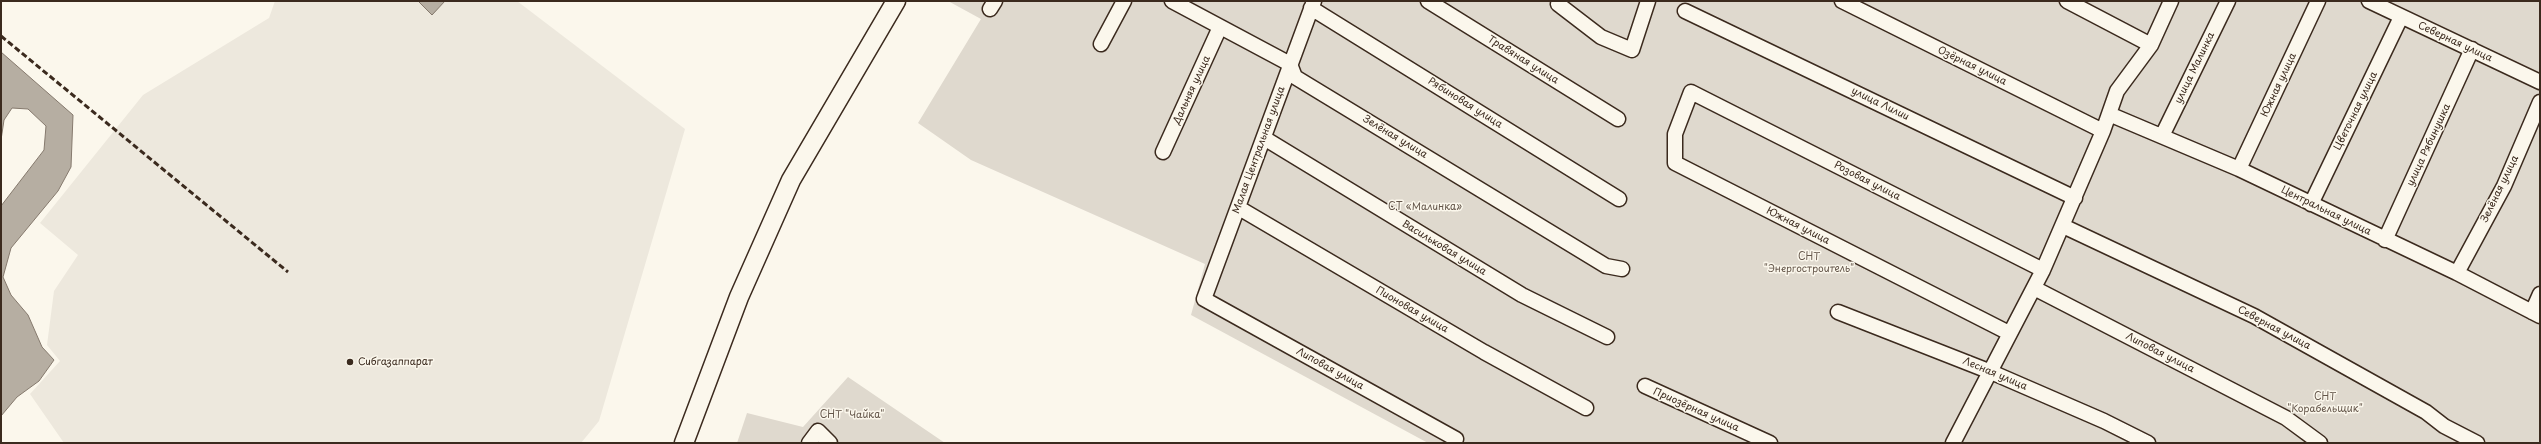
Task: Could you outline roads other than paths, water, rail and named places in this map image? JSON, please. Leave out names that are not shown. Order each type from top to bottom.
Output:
[{"type":"main road","points":[[684,443],[740,297],[791,180],[896,1]]},
{"type":"street","points":[[1101,44],[1124,1]]},
{"type":"street","name":"Зелёная улица","points":[[1172,1],[1290,64],[1295,77],[1606,266],[1622,269]]},
{"type":"street","name":"Травяная улица","points":[[1428,1],[1618,120]]},
{"type":"street","points":[[1558,4],[1601,37],[1632,50],[1648,1]]},
{"type":"street","name":"Озёрная улица","points":[[1842,1],[2103,131]]},
{"type":"street","points":[[2066,1],[2151,45]]},
{"type":"street","points":[[1953,443],[2043,270],[2103,131],[2117,91],[2151,45],[2171,1]]},
{"type":"street","name":"улица Малинка","points":[[2162,136],[2228,1]]},
{"type":"street","name":"Южная улица","points":[[2239,169],[2318,1]]},
{"type":"street","name":"Северная улица","points":[[2370,1],[2540,82]]},
{"type":"street","name":"Малая Центральная улица","points":[[1204,299],[1239,208],[1312,5]]},
{"type":"street","name":"Рябиновая улица","points":[[1312,5],[1619,198]]},
{"type":"street","name":"улица Лилии","points":[[1685,11],[2075,198]]},
{"type":"street","name":"Цветочная улица","points":[[2310,204],[2401,17]]},
{"type":"street","name":"Дальняя улица","points":[[1163,152],[1220,27]]},
{"type":"street","name":"улица Рябинушка","points":[[2385,240],[2472,49]]},
{"type":"street","name":"Южная улица","points":[[1691,92],[1675,134],[1675,163],[2009,333]]},
{"type":"street","name":"Розовая улица","points":[[1691,92],[2043,270]]},
{"type":"street","name":"Зелёная улица","points":[[2457,274],[2504,186],[2540,102]]},
{"type":"street","name":"Центральная улица","points":[[2109,114],[2239,169],[2457,274],[2536,314]]},
{"type":"street","name":"Васильковая улица","points":[[1264,138],[1522,295],[1607,337]]},
{"type":"street","name":"Пионовая улица","points":[[1239,208],[1484,352],[1586,408]]},
{"type":"street","name":"Северная улица","points":[[2063,226],[2254,316],[2426,412],[2444,426],[2477,443]]},
{"type":"street","name":"Липовая улица","points":[[2034,288],[2286,418],[2320,443]]},
{"type":"street","points":[[2536,314],[2540,294]]},
{"type":"street","name":"Липовая улица","points":[[1204,299],[1456,439]]},
{"type":"street","name":"Лесная улица","points":[[1838,312],[1991,372],[2104,421],[2148,443]]},
{"type":"street","name":"Приозёрная улица","points":[[1645,386],[1770,443]]},
{"type":"street","points":[[809,443],[818,431],[830,443]]},
{"type":"railway","points":[[1,36],[288,272]]},
{"type":"place","name":"Сибгазаппарат","points":[[350,362]]},
{"type":"park label","name":"CТ «Малинка»","points":[[1425,207]]},
{"type":"park label","name":"СНТ \"Энергостроитель\"","points":[[1809,262]]},
{"type":"park label","name":"СНТ \"Корабельщик\"","points":[[2325,402]]},
{"type":"park label","name":"СНТ \"Чайка\"","points":[[852,415]]}]
